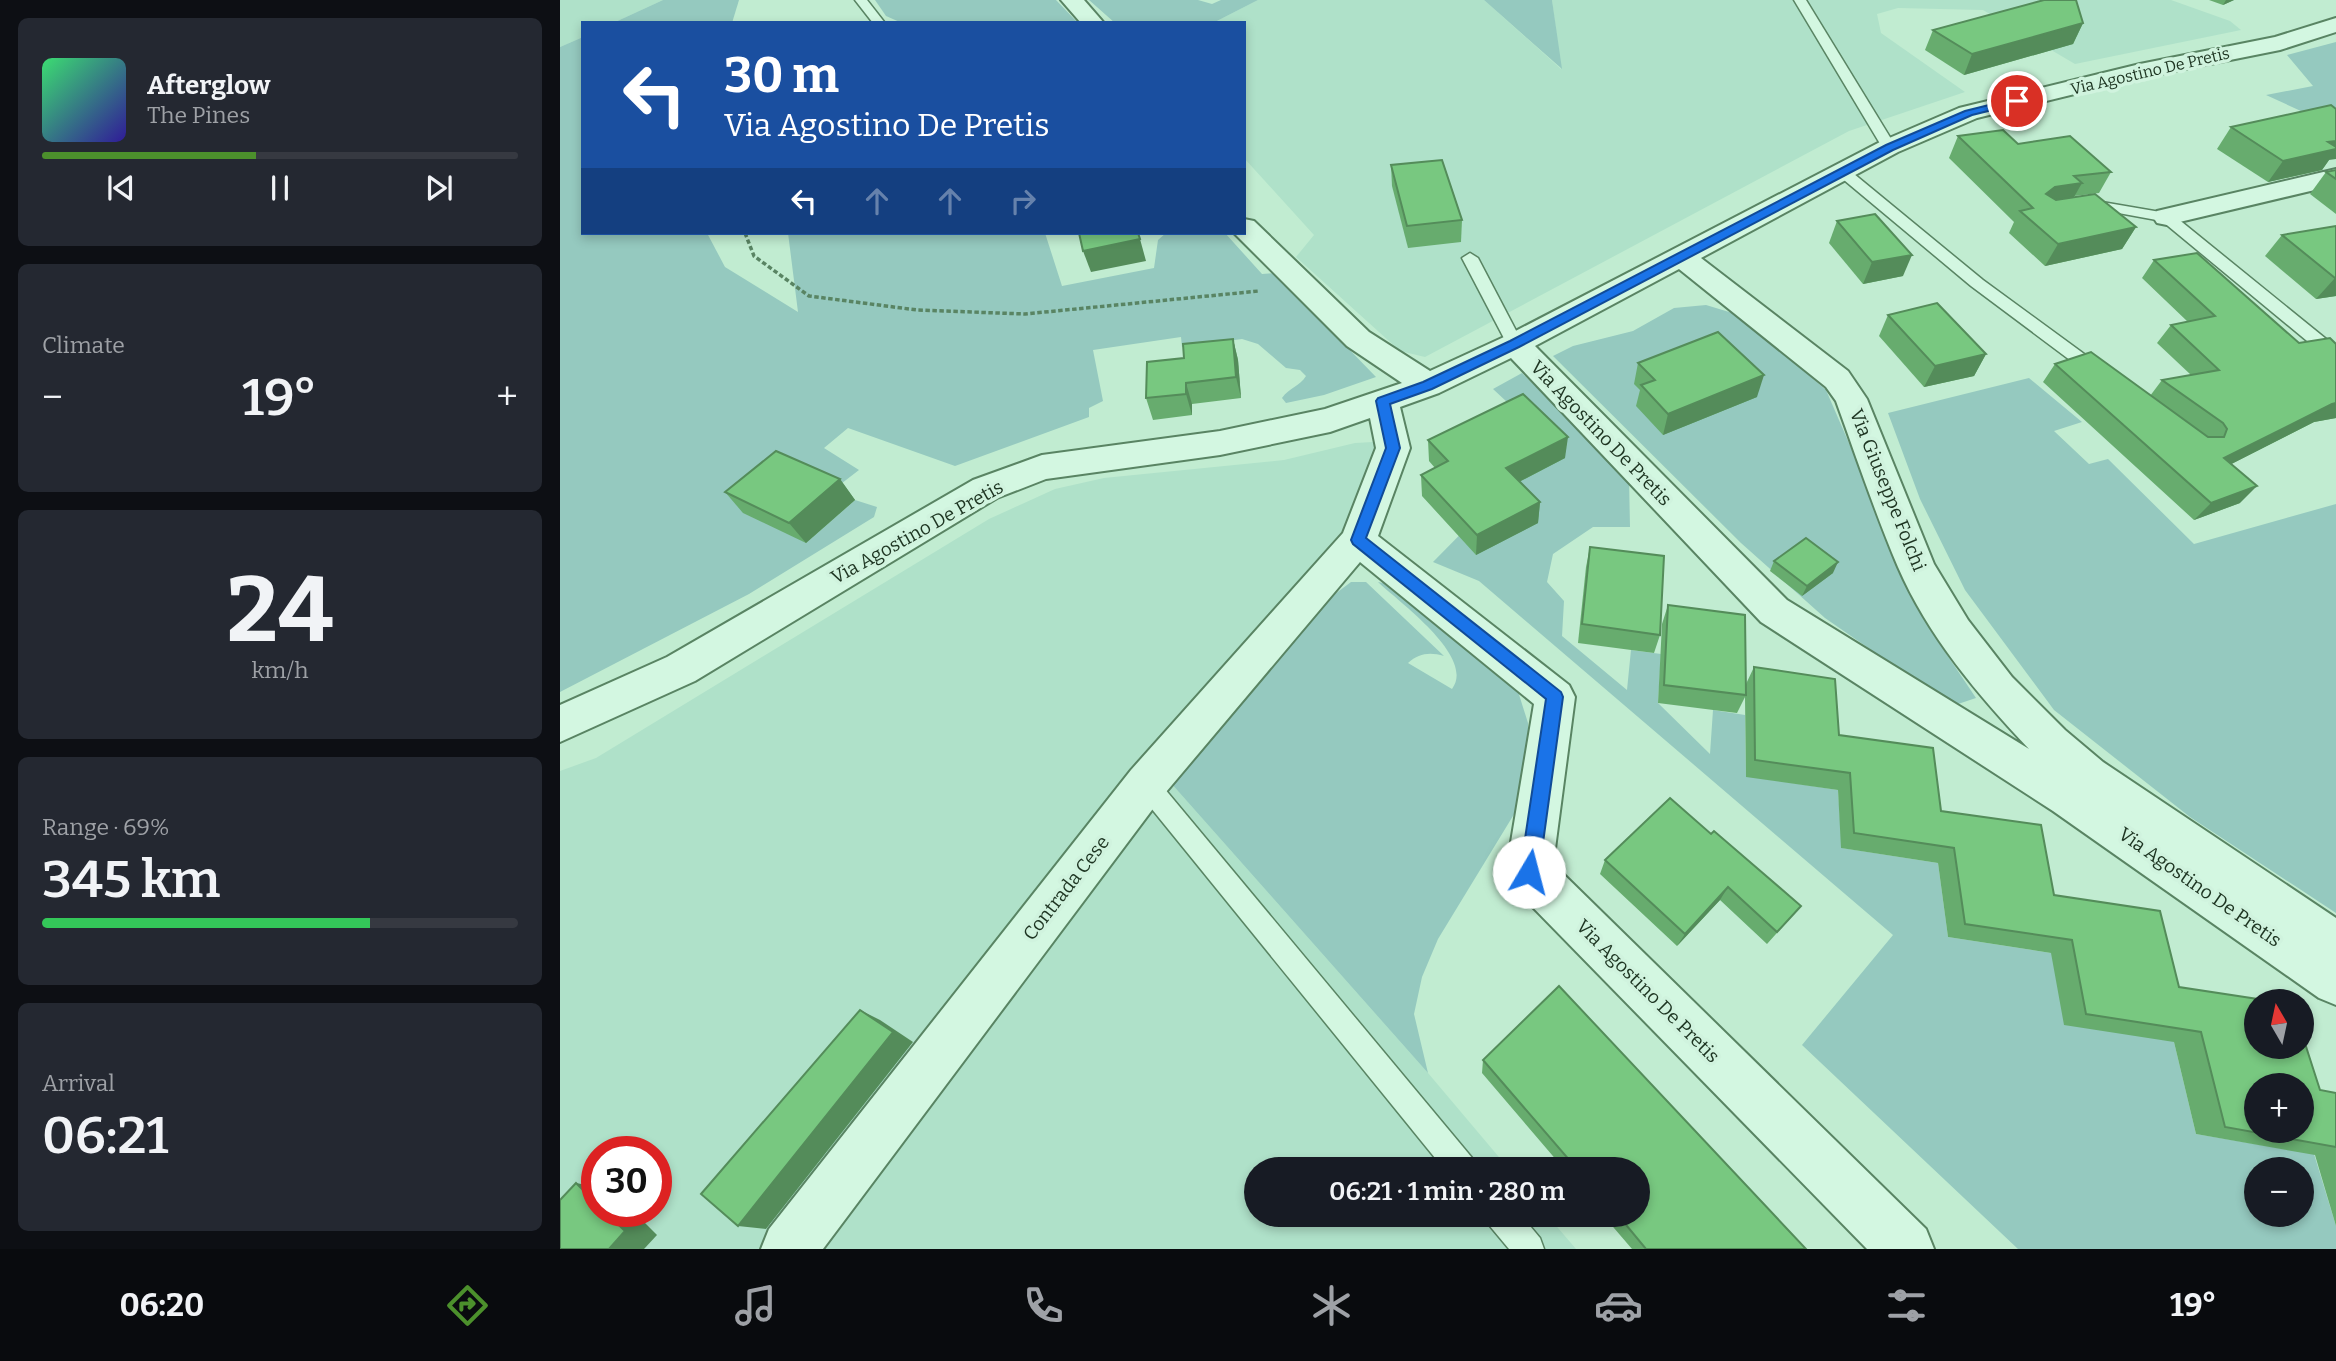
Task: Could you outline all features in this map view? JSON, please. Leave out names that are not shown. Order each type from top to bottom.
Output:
[{"type":"street","points":[[1072,0],[1091,21]]},
{"type":"street","name":"Via Agostino De Pretis","points":[[560,724],[681,669],[985,489],[1042,467],[1220,443],[1330,420],[1428,386],[1683,257],[1889,147],[1968,113],[2140,71],[2280,43],[2336,25]]},
{"type":"street","points":[[2167,217],[2336,177]]},
{"type":"street","points":[[1246,228],[1358,339],[1428,386]]},
{"type":"street","name":"Via Giuseppe Folchi","points":[[1683,257],[1837,379],[1851,399],[1917,568],[1954,631],[1998,689],[2050,743],[2078,786],[2336,946]]},
{"type":"street","name":"Via Agostino De Pretis","points":[[1515,344],[1774,611],[2078,786],[2336,981]]},
{"type":"street","points":[[1358,540],[1393,448],[1383,401]]},
{"type":"street","name":"Via Agostino De Pretis","points":[[1358,540],[1555,697],[1529,872],[1906,1249]]},
{"type":"street","name":"Contrada Cese","points":[[789,1249],[1146,784],[1358,540]]},
{"type":"lane","points":[[861,0],[875,21]]},
{"type":"lane","points":[[1800,0],[1889,147]]},
{"type":"lane","points":[[1843,172],[1977,283],[2111,382]]},
{"type":"lane","points":[[2067,212],[2102,206],[2167,217],[2336,356]]},
{"type":"lane","points":[[1470,258],[1515,344]]},
{"type":"lane","points":[[1146,784],[1453,1157]]},
{"type":"lane","points":[[1511,1227],[1529,1249]]},
{"type":"path","points":[[747,235],[754,256],[809,296],[917,310],[1025,314],[1305,286]]},
{"type":"green space","points":[[560,0],[663,0],[617,21],[581,21],[581,38],[560,47]]},
{"type":"green space","points":[[1258,0],[1484,0],[1561,69],[1552,0],[2171,0],[2230,21],[2241,30],[2075,64],[1983,10],[1898,8],[1877,14],[1881,33],[1965,92],[1849,131],[1425,357],[1400,351],[1296,257],[1314,235],[1246,160],[1246,21],[1217,21]]},
{"type":"green space","points":[[1373,442],[1378,453],[1341,544],[1170,782],[1499,1157],[1244,1157],[1244,1227],[1557,1227],[1576,1249],[560,1249],[560,771],[596,758],[989,519],[1055,489],[1104,478],[1284,460],[1355,443]]},
{"type":"shaded area","points":[[663,0],[739,0],[733,21],[617,21]]},
{"type":"shaded area","points":[[875,0],[1056,0],[1076,21],[897,21],[886,16]]},
{"type":"shaded area","points":[[1089,0],[1198,0],[1212,4],[1221,0],[1258,0],[1217,21],[1113,21]]},
{"type":"shaded area","points":[[1484,0],[1552,0],[1562,69]]},
{"type":"shaded area","points":[[581,38],[581,235],[708,235],[725,267],[798,312],[788,235],[1046,235],[1062,286],[1154,268],[1158,240],[1164,235],[1227,235],[1262,274],[1275,273],[1376,377],[1324,395],[1286,403],[1282,398],[1306,376],[1300,370],[1286,368],[1258,344],[1242,339],[1182,347],[1181,337],[1093,350],[1103,401],[1089,408],[1089,417],[955,466],[848,428],[824,448],[859,470],[833,490],[806,543],[855,500],[877,507],[874,517],[749,594],[560,692],[560,47]]},
{"type":"shaded area","points":[[2336,42],[2336,127],[2266,95],[2313,86],[2287,55]]},
{"type":"shaded area","points":[[1706,305],[1739,315],[1826,390],[1929,628],[1976,698],[1952,706],[1825,618],[1741,543],[1553,356],[1573,346],[1633,331],[1674,308]]},
{"type":"shaded area","points":[[1522,373],[1629,478],[1630,527],[1593,527],[1553,554],[1547,582],[1564,601],[1562,636],[1627,690],[1631,650],[1661,654],[1658,703],[1710,754],[1713,710],[1745,715],[1746,776],[1838,790],[1842,848],[1938,863],[1948,937],[2051,953],[2174,1042],[2196,1134],[2314,1154],[2336,1226],[2336,1249],[2018,1249],[1802,1045],[1893,935],[1479,581],[1433,562],[1505,489],[1521,415],[1493,389]]},
{"type":"shaded area","points":[[2029,378],[2082,422],[2054,431],[2089,464],[2108,459],[2194,544],[2336,504],[2336,913],[2190,817],[2054,710],[1965,590],[1920,499],[1888,413]]},
{"type":"shaded area","points":[[1351,582],[1366,582],[1444,656],[1425,654],[1408,663],[1452,689],[1457,676],[1454,662],[1445,647],[1432,631],[1378,582],[1392,585],[1516,685],[1528,723],[1528,756],[1516,811],[1438,939],[1422,977],[1414,1014],[1428,1073],[1170,782],[1323,603]]},
{"type":"building","points":[[2044,0],[2076,0],[2083,23],[1972,54],[1933,30]]},
{"type":"building","points":[[2331,105],[2336,109],[2336,141],[2328,142],[2336,149],[2283,161],[2231,127]]},
{"type":"building","points":[[2003,130],[2018,144],[2070,136],[2111,172],[2074,176],[2082,183],[2055,187],[2046,194],[2056,200],[2095,194],[2136,227],[2058,244],[2020,211],[2033,208],[1958,136]]},
{"type":"building","points":[[1442,160],[1462,220],[1407,226],[1391,165]]},
{"type":"building","points":[[2336,170],[2336,179],[2326,172]]},
{"type":"building","points":[[1875,214],[1912,255],[1872,262],[1837,221]]},
{"type":"building","points":[[2336,226],[2336,278],[2282,235]]},
{"type":"building","points":[[1079,235],[1139,235],[1140,239],[1083,251]]},
{"type":"building","points":[[2197,253],[2299,343],[2330,338],[2336,344],[2336,403],[2224,458],[2257,486],[2211,503],[2055,364],[2091,352],[2208,437],[2224,437],[2227,429],[2223,423],[2162,380],[2219,370],[2171,325],[2215,316],[2154,260]]},
{"type":"building","points":[[1937,303],[1986,354],[1935,366],[1888,315]]},
{"type":"building","points":[[1718,332],[1764,375],[1668,414],[1641,385],[1655,380],[1638,363]]},
{"type":"building","points":[[1233,339],[1236,377],[1186,383],[1186,394],[1146,398],[1147,362],[1184,358],[1183,344]]},
{"type":"building","points":[[1523,394],[1568,437],[1506,468],[1540,502],[1477,535],[1421,475],[1448,461],[1428,440]]},
{"type":"building","points":[[776,451],[840,479],[789,523],[725,492]]},
{"type":"building","points":[[1806,538],[1838,562],[1807,586],[1774,561]]},
{"type":"building","points":[[1590,547],[1664,556],[1660,635],[1582,624]]},
{"type":"building","points":[[1668,605],[1745,615],[1746,695],[1664,685]]},
{"type":"building","points":[[1754,667],[1835,679],[1839,735],[1933,748],[1941,811],[2041,825],[2054,895],[2160,911],[2179,987],[2244,997],[2244,1059],[2310,1059],[2320,1090],[2336,1093],[2336,1147],[2314,1143],[2314,1073],[2244,1073],[2244,1130],[2225,1127],[2201,1032],[2086,1014],[2072,940],[1965,924],[1954,848],[1854,833],[1850,773],[1755,760]]},
{"type":"building","points":[[1670,798],[1711,834],[1714,831],[1801,906],[1777,932],[1728,887],[1685,934],[1605,860]]},
{"type":"building","points":[[1559,986],[1806,1249],[1646,1249],[1628,1227],[1650,1227],[1650,1157],[1567,1157],[1483,1060]]},
{"type":"building","points":[[860,1010],[893,1032],[738,1226],[701,1194]]},
{"type":"building","points":[[576,1183],[581,1188],[581,1227],[621,1227],[625,1231],[609,1249],[560,1249],[560,1200]]},
{"type":"route","points":[[1529,872],[1555,697],[1358,540],[1393,448],[1383,401],[1428,386],[1515,344],[1889,147],[1968,113],[2017,101]]}]
